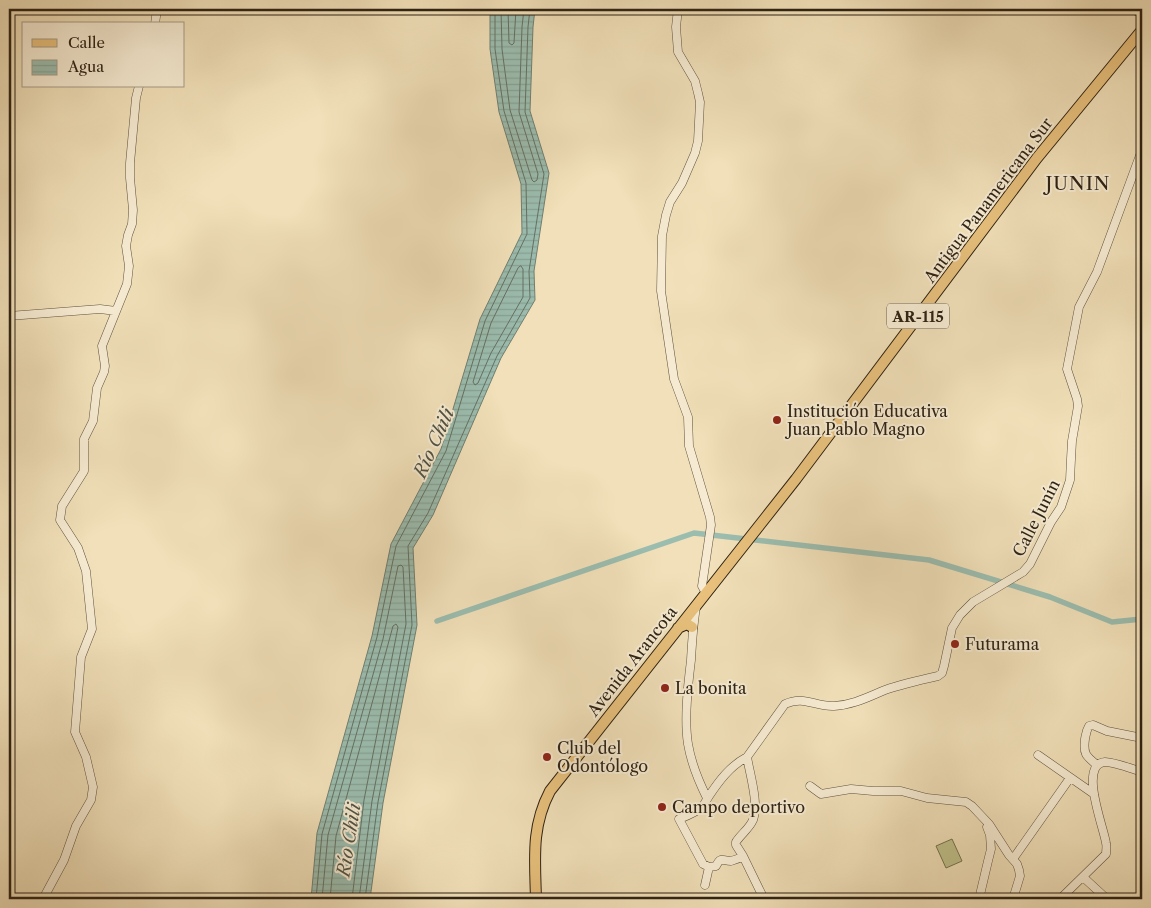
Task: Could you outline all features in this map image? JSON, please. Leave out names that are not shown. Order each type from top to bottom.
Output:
[{"type":"main road","name":"Antigua Panamericana Sur","points":[[696,604],[800,473],[1037,158],[1142,30]]},
{"type":"main road","name":"Avenida Arancota","points":[[536,899],[534,851],[536,835],[538,820],[550,791],[696,604]]},
{"type":"main road","points":[[678,628],[687,624],[692,627]]},
{"type":"street","points":[[154,22],[157,9]]},
{"type":"street","points":[[678,9],[676,27],[678,52],[695,81],[700,102],[698,142],[696,153],[682,183],[670,202],[666,215],[662,236],[661,290],[674,379],[688,417],[689,446],[710,517],[711,525],[702,586],[706,593]]},
{"type":"street","points":[[1132,9],[1142,14]]},
{"type":"street","points":[[43,899],[64,860],[76,826],[91,800],[94,787],[86,757],[75,732],[81,657],[92,629],[86,571],[78,548],[60,520],[62,506],[84,471],[84,439],[93,421],[97,388],[105,366],[102,346],[127,284],[129,266],[126,246],[132,224],[133,210],[130,163],[138,88]]},
{"type":"street","name":"Calle Junín","points":[[709,866],[703,864],[700,860],[679,819],[699,810],[704,805],[723,777],[739,761],[747,757],[785,704],[794,700],[832,706],[846,705],[911,682],[938,676],[942,673],[952,628],[960,616],[973,602],[1023,572],[1030,564],[1051,522],[1061,507],[1070,480],[1070,458],[1078,406],[1067,369],[1080,307],[1097,272],[1142,150]]},
{"type":"street","points":[[9,316],[100,309],[116,311]]},
{"type":"street","points":[[696,604],[692,627],[687,708],[688,738],[701,785],[707,798]]},
{"type":"street","points":[[1097,766],[1085,752],[1086,730],[1088,726],[1093,725],[1107,731],[1142,738]]},
{"type":"street","points":[[1038,755],[1094,794]]},
{"type":"street","points":[[747,757],[755,810],[753,820],[748,829],[736,842],[736,845],[744,856],[764,899]]},
{"type":"street","points":[[1060,899],[1106,854],[1106,844],[1092,784],[1093,773],[1097,766],[1104,762],[1142,772]]},
{"type":"street","points":[[1013,859],[1070,778]]},
{"type":"street","points":[[810,786],[821,794],[851,789],[873,791],[901,790],[928,798],[966,802],[989,824],[1020,870],[1013,899]]},
{"type":"street","points":[[979,899],[991,849],[987,828],[989,824]]},
{"type":"street","points":[[705,885],[709,866],[716,866],[721,860],[732,861],[744,856]]},
{"type":"street","points":[[1083,877],[1107,899]]},
{"type":"green space","points":[[952,839],[962,861],[946,868],[936,846]]},
{"type":"water","name":"Río Chili","points":[[490,9],[535,9],[530,111],[549,173],[534,271],[535,300],[501,358],[433,515],[413,548],[417,625],[383,803],[370,899],[311,899],[317,833],[372,636],[391,544],[441,449],[480,319],[522,233],[521,184],[499,112],[490,49]]},
{"type":"waterway","points":[[437,621],[694,533],[929,560],[1050,597],[1112,622],[1142,619]]},
{"type":"place","name":"Institución Educativa Juan Pablo Magno","points":[[777,420]]},
{"type":"place","name":"Futurama","points":[[955,644]]},
{"type":"place","name":"La bonita","points":[[665,688]]},
{"type":"place","name":"Club del Odontólogo","points":[[547,757]]},
{"type":"place","name":"Campo deportivo","points":[[662,807]]},
{"type":"district","name":"JUNIN","points":[[1078,183]]}]
